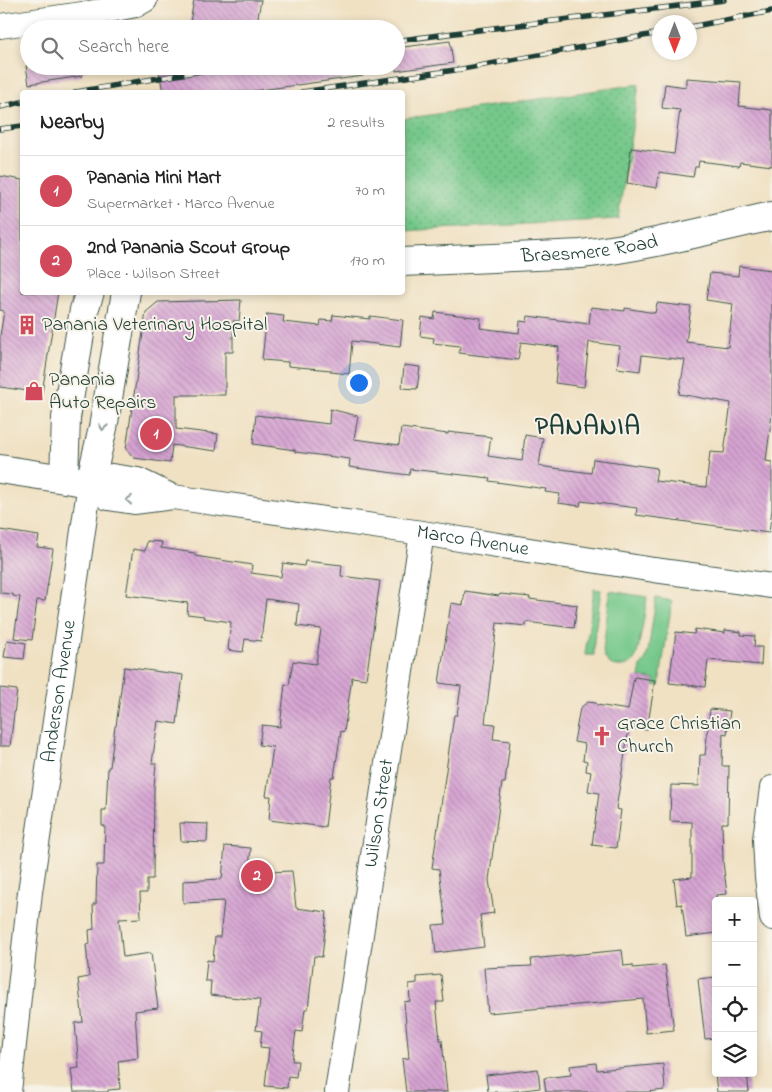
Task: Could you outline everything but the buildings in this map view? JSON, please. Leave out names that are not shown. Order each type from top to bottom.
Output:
[{"type":"street","points":[[41,20],[110,10],[145,0]]},
{"type":"street","points":[[0,26],[20,23]]},
{"type":"street","name":"Braesmere Road","points":[[405,262],[610,251],[772,216]]},
{"type":"street","points":[[64,478],[66,418],[84,310],[89,295]]},
{"type":"street","name":"Anderson Avenue","points":[[9,1092],[30,892],[90,483],[98,453],[125,295]]},
{"type":"street","points":[[65,449],[98,453]]},
{"type":"street","name":"Marco Avenue","points":[[0,469],[90,483],[108,498],[134,502],[173,497],[654,570],[772,586]]},
{"type":"street","name":"Wilson Street","points":[[337,1092],[422,534]]},
{"type":"street","points":[[772,788],[765,839],[772,918]]},
{"type":"green space","points":[[639,84],[618,219],[405,231],[405,119]]},
{"type":"green space","points":[[594,589],[601,590],[594,640],[594,655],[585,655]]},
{"type":"green space","points":[[610,591],[647,597],[637,654],[635,659],[628,665],[615,666],[610,664],[606,660],[603,651]]},
{"type":"green space","points":[[656,598],[672,601],[659,686],[654,685],[655,680],[639,677],[641,666],[648,652]]},
{"type":"railway","points":[[405,40],[724,0]]},
{"type":"railway","points":[[697,26],[772,11]]},
{"type":"railway","points":[[316,90],[462,69],[652,34]]},
{"type":"railway","points":[[88,90],[177,75]]},
{"type":"railway","points":[[0,107],[20,102]]},
{"type":"railway","points":[[0,129],[20,126]]},
{"type":"place","name":"Panania Veterinary Hospital","points":[[27,325]]},
{"type":"place","name":"Panania Auto Repairs","points":[[34,391]]},
{"type":"place","name":"Panania Mini Mart","points":[[156,434]]},
{"type":"place","name":"Grace Christian Church","points":[[602,736]]},
{"type":"place","name":"2nd Panania Scout Group","points":[[257,876]]},
{"type":"district","name":"PANANIA","points":[[588,428]]}]
